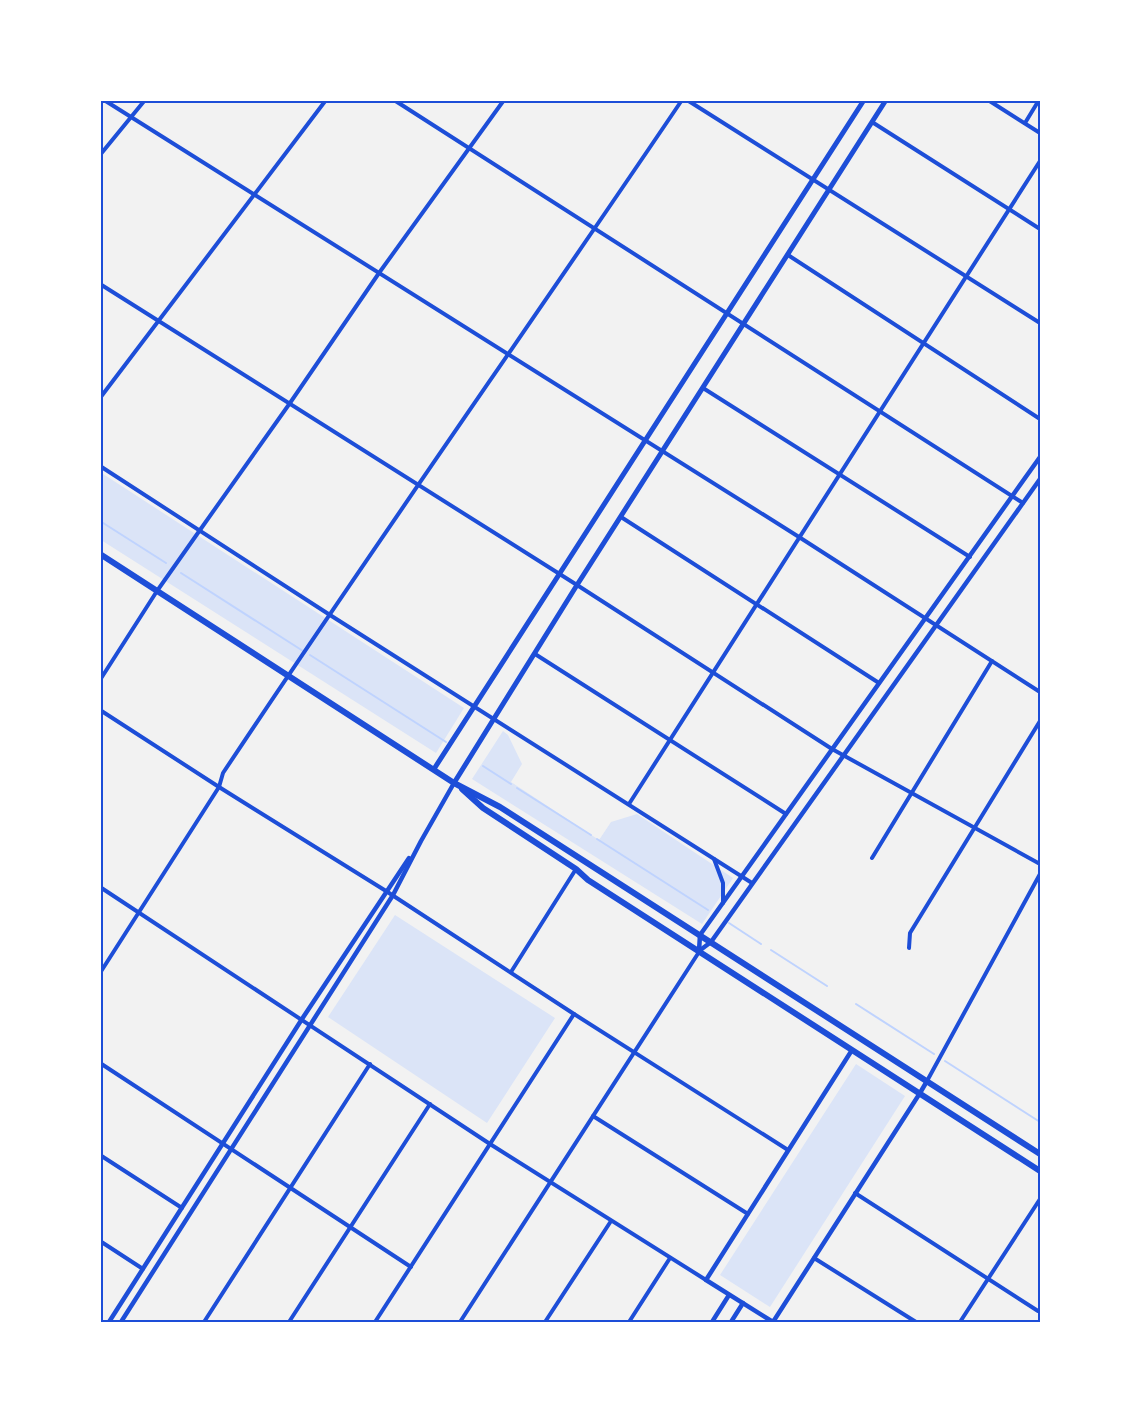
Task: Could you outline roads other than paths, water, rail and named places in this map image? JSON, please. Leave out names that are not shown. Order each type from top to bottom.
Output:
[{"type":"main road","points":[[434,769],[864,100]]},
{"type":"main road","points":[[454,783],[885,100]]},
{"type":"main road","points":[[100,554],[434,769],[483,808],[576,869],[588,880],[1041,1171]]},
{"type":"main road","points":[[454,783],[500,807],[1041,1154]]},
{"type":"street","points":[[104,100],[663,451],[1041,692]]},
{"type":"street","points":[[100,155],[145,100]]},
{"type":"street","points":[[100,398],[326,100]]},
{"type":"street","points":[[394,100],[1023,503]]},
{"type":"street","points":[[100,680],[157,591],[290,404],[379,273],[504,100]]},
{"type":"street","points":[[100,973],[219,787],[222,773],[682,100]]},
{"type":"street","points":[[687,100],[1041,323]]},
{"type":"street","points":[[988,100],[1041,133]]},
{"type":"street","points":[[1024,123],[1039,100]]},
{"type":"street","points":[[872,122],[1041,229]]},
{"type":"street","points":[[629,804],[1041,161]]},
{"type":"street","points":[[788,255],[1041,419]]},
{"type":"street","points":[[100,284],[560,574],[832,749],[1041,864]]},
{"type":"street","points":[[703,387],[970,557]]},
{"type":"street","points":[[699,951],[700,935],[1041,457]]},
{"type":"street","points":[[100,466],[752,883]]},
{"type":"street","points":[[460,1323],[699,951],[711,942],[1041,479]]},
{"type":"street","points":[[621,517],[879,683]]},
{"type":"street","points":[[534,653],[786,814]]},
{"type":"street","points":[[872,858],[993,662]]},
{"type":"street","points":[[100,710],[788,1150]]},
{"type":"street","points":[[909,948],[910,933],[1041,721]]},
{"type":"street","points":[[121,1323],[393,896],[454,783]]},
{"type":"street","points":[[109,1323],[302,1019],[421,841]]},
{"type":"street","points":[[714,858],[723,883],[723,903]]},
{"type":"street","points":[[511,972],[576,869]]},
{"type":"street","points":[[100,887],[490,1144],[773,1322],[920,1094],[1041,874]]},
{"type":"street","points":[[375,1323],[574,1014]]},
{"type":"street","points":[[706,1280],[852,1050]]},
{"type":"street","points":[[100,1063],[411,1267]]},
{"type":"street","points":[[204,1323],[369,1064]]},
{"type":"street","points":[[289,1323],[430,1104]]},
{"type":"street","points":[[592,1116],[748,1214]]},
{"type":"street","points":[[100,1155],[182,1208]]},
{"type":"street","points":[[855,1193],[1038,1311]]},
{"type":"street","points":[[960,1323],[1041,1199]]},
{"type":"street","points":[[545,1323],[611,1221]]},
{"type":"street","points":[[100,1241],[143,1269]]},
{"type":"street","points":[[629,1323],[670,1258]]},
{"type":"street","points":[[814,1258],[916,1323]]},
{"type":"street","points":[[712,1323],[729,1295]]},
{"type":"street","points":[[731,1323],[743,1304]]},
{"type":"waterway","points":[[100,521],[166,563]]},
{"type":"waterway","points":[[181,573],[303,651]]},
{"type":"waterway","points":[[310,655],[446,742]]},
{"type":"waterway","points":[[483,766],[511,784]]},
{"type":"waterway","points":[[517,788],[591,835]]},
{"type":"waterway","points":[[597,839],[708,910]]},
{"type":"waterway","points":[[729,923],[761,944]]},
{"type":"waterway","points":[[771,950],[827,986]]},
{"type":"waterway","points":[[856,1004],[934,1054]]},
{"type":"waterway","points":[[945,1061],[1040,1122]]}]
